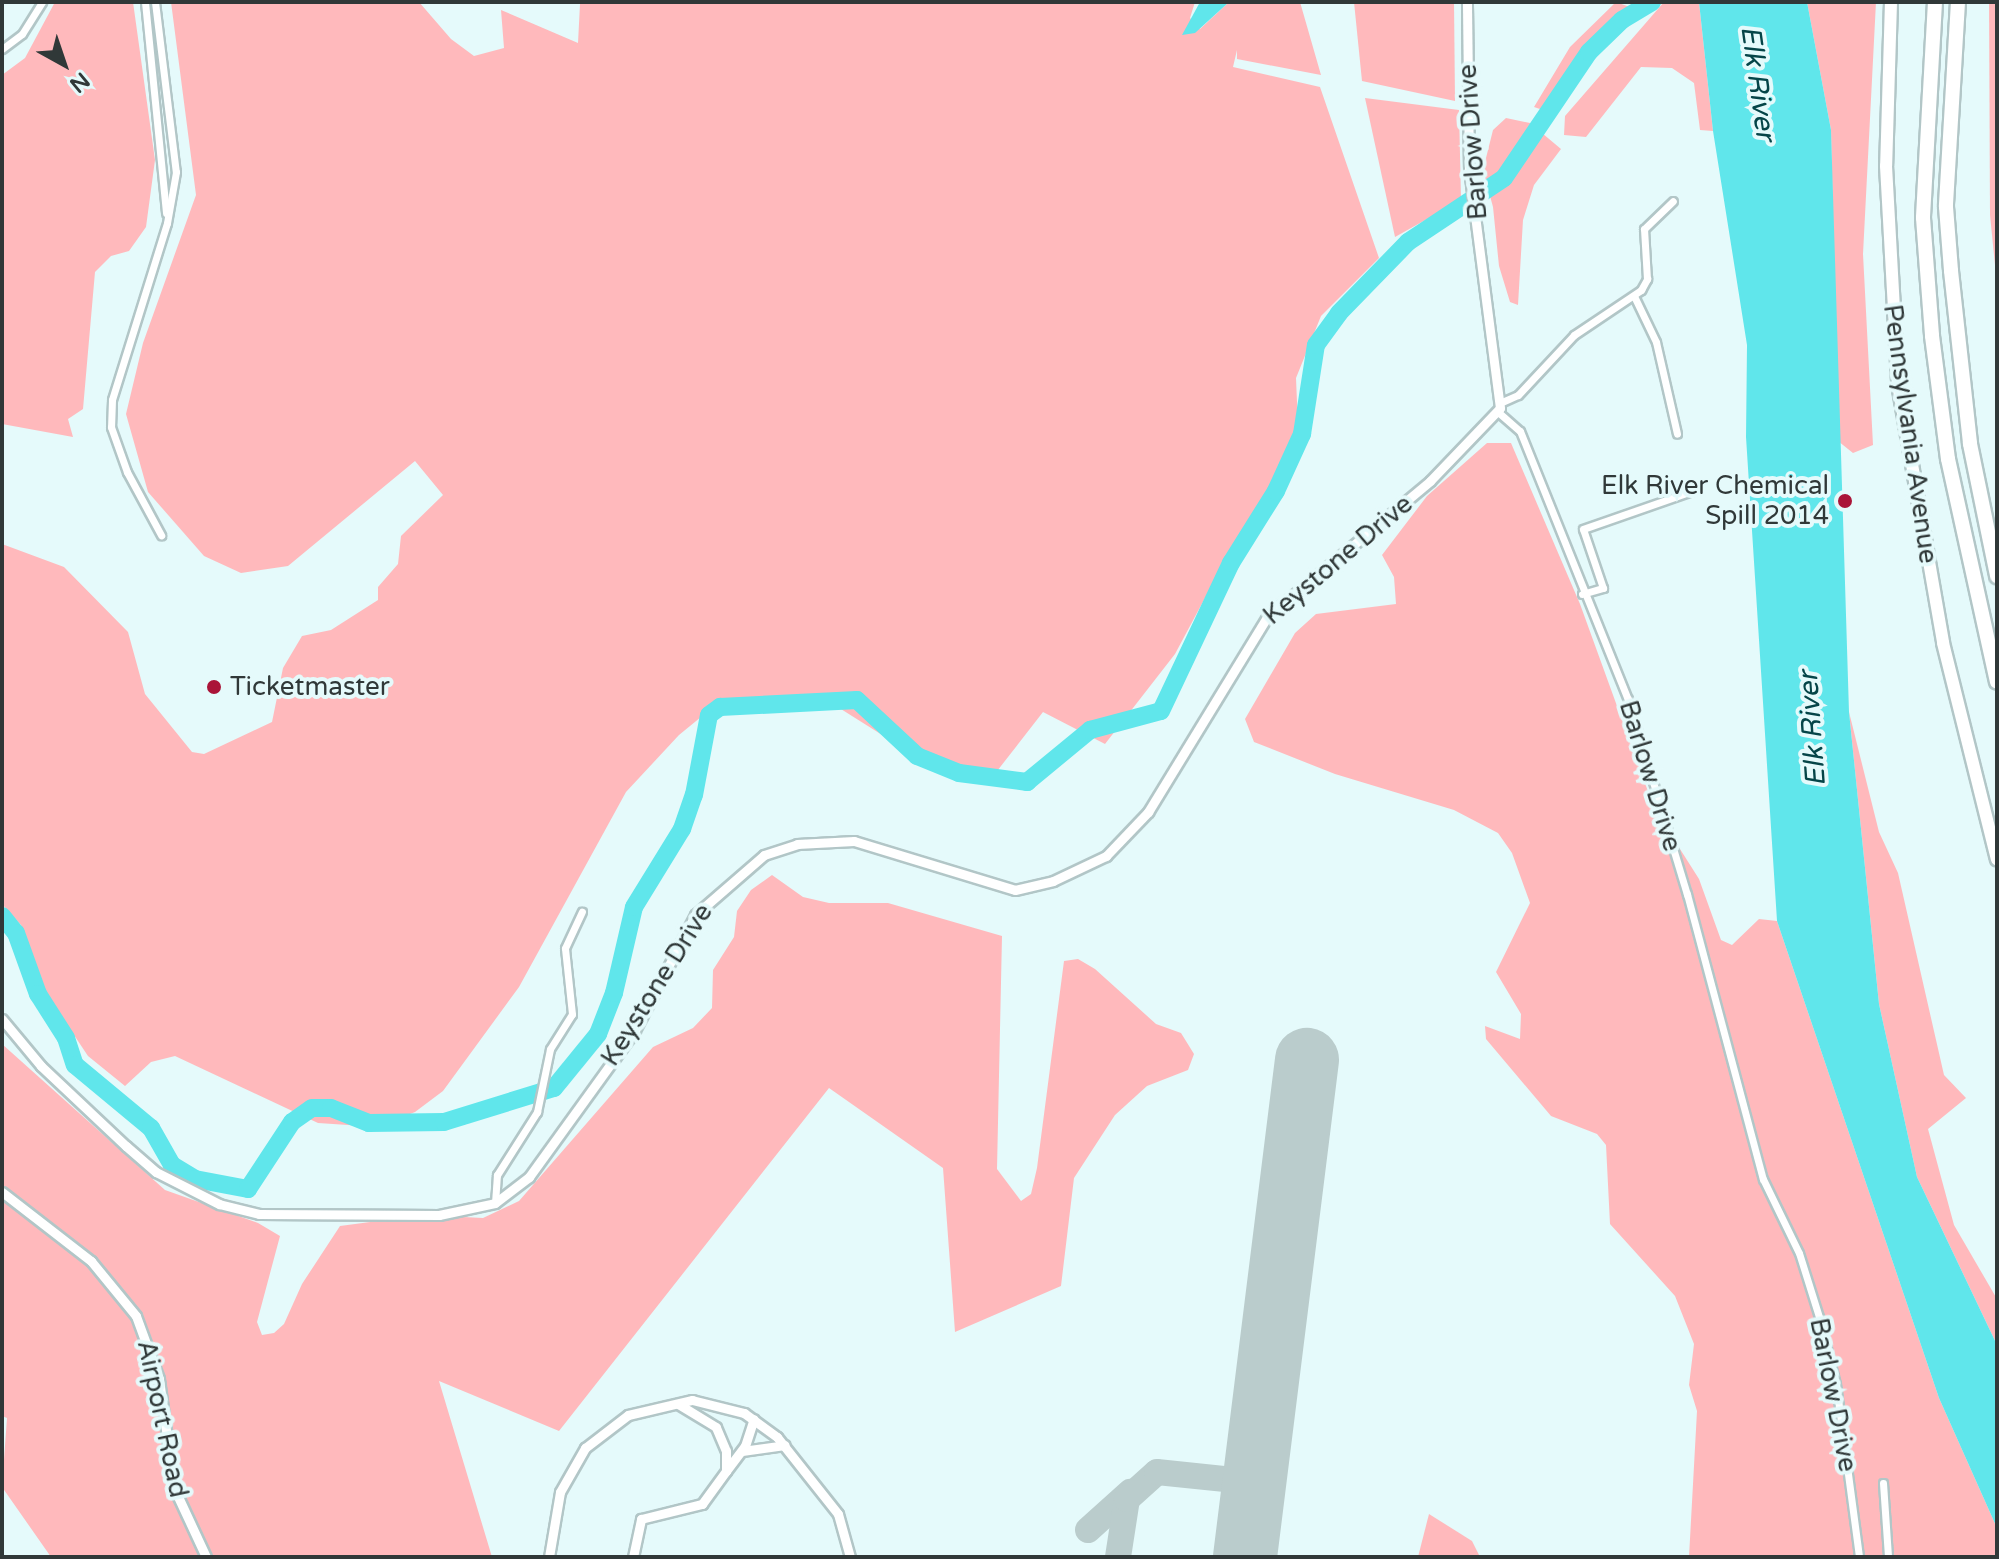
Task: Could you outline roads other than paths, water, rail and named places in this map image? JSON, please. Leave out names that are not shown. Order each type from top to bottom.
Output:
[{"type":"highway","points":[[1935,2],[1923,218],[1932,336],[1948,459],[1997,682]]},
{"type":"highway","points":[[1958,2],[1946,207],[1970,444],[1997,576]]},
{"type":"main road","name":"Pennsylvania Avenue","points":[[1891,2],[1886,166],[1898,384],[1943,643],[1997,859]]},
{"type":"street","points":[[2,49],[22,34],[42,2]]},
{"type":"street","points":[[145,2],[167,223]]},
{"type":"street","points":[[155,2],[176,153],[167,223],[112,400],[111,427],[127,472],[161,535]]},
{"type":"street","name":"Barlow Drive","points":[[1467,2],[1471,179],[1502,402],[1498,412],[1520,431],[1582,594],[1628,699],[1687,894],[1763,1179],[1799,1253],[1819,1317],[1836,1384],[1859,1557]]},
{"type":"street","points":[[1502,402],[1518,395],[1574,335],[1634,296],[1647,279],[1647,223],[1673,201]]},
{"type":"street","points":[[1634,296],[1656,342],[1677,434]]},
{"type":"street","name":"Keystone Drive","points":[[2,1019],[41,1066],[156,1172],[219,1204],[259,1214],[350,1217],[439,1215],[495,1203],[534,1171],[635,1030],[695,915],[749,864],[797,844],[854,841],[1015,890],[1053,881],[1106,856],[1126,841],[1148,812],[1267,617],[1437,475],[1498,412]]},
{"type":"street","points":[[1582,594],[1603,588],[1583,529],[1692,491]]},
{"type":"street","points":[[495,1203],[501,1166],[541,1100],[550,1049],[573,1008],[565,948],[582,912]]},
{"type":"street","name":"Airport Road","points":[[2,1192],[91,1261],[136,1316],[159,1379],[174,1488],[206,1557]]},
{"type":"street","points":[[549,1557],[560,1492],[585,1448],[628,1415],[705,1401],[754,1419],[785,1445],[838,1514],[850,1557]]},
{"type":"street","points":[[678,1404],[716,1427],[726,1451],[726,1471]]},
{"type":"street","points":[[633,1557],[641,1519],[702,1504],[742,1451],[754,1419]]},
{"type":"street","points":[[742,1451],[785,1445]]},
{"type":"street","name":"Barlow Drive","points":[[1883,1483],[1888,1557]]},
{"type":"water","points":[[1200,2],[1229,2],[1195,33],[1182,35]]},
{"type":"water","name":"Elk River","points":[[1699,2],[1807,2],[1831,130],[1849,712],[1879,1004],[1917,1177],[1997,1345],[1997,1528],[1939,1398],[1777,921],[1746,437],[1747,345],[1713,131]]},
{"type":"waterway","points":[[2,916],[16,933],[38,994],[66,1038],[75,1065],[151,1128],[172,1165],[195,1179],[248,1189],[292,1122],[312,1108],[331,1108],[369,1123],[444,1122],[554,1088],[598,1034],[614,993],[634,907],[682,829],[694,795],[709,715],[720,707],[857,700],[917,756],[959,773],[1027,782],[1090,730],[1161,711],[1231,563],[1276,491],[1302,434],[1316,345],[1339,313],[1408,242],[1504,178],[1589,52],[1622,20],[1652,2]]},
{"type":"place","name":"Elk River Chemical Spill 2014","points":[[1845,501]]},
{"type":"place","name":"Ticketmaster","points":[[214,687]]}]
